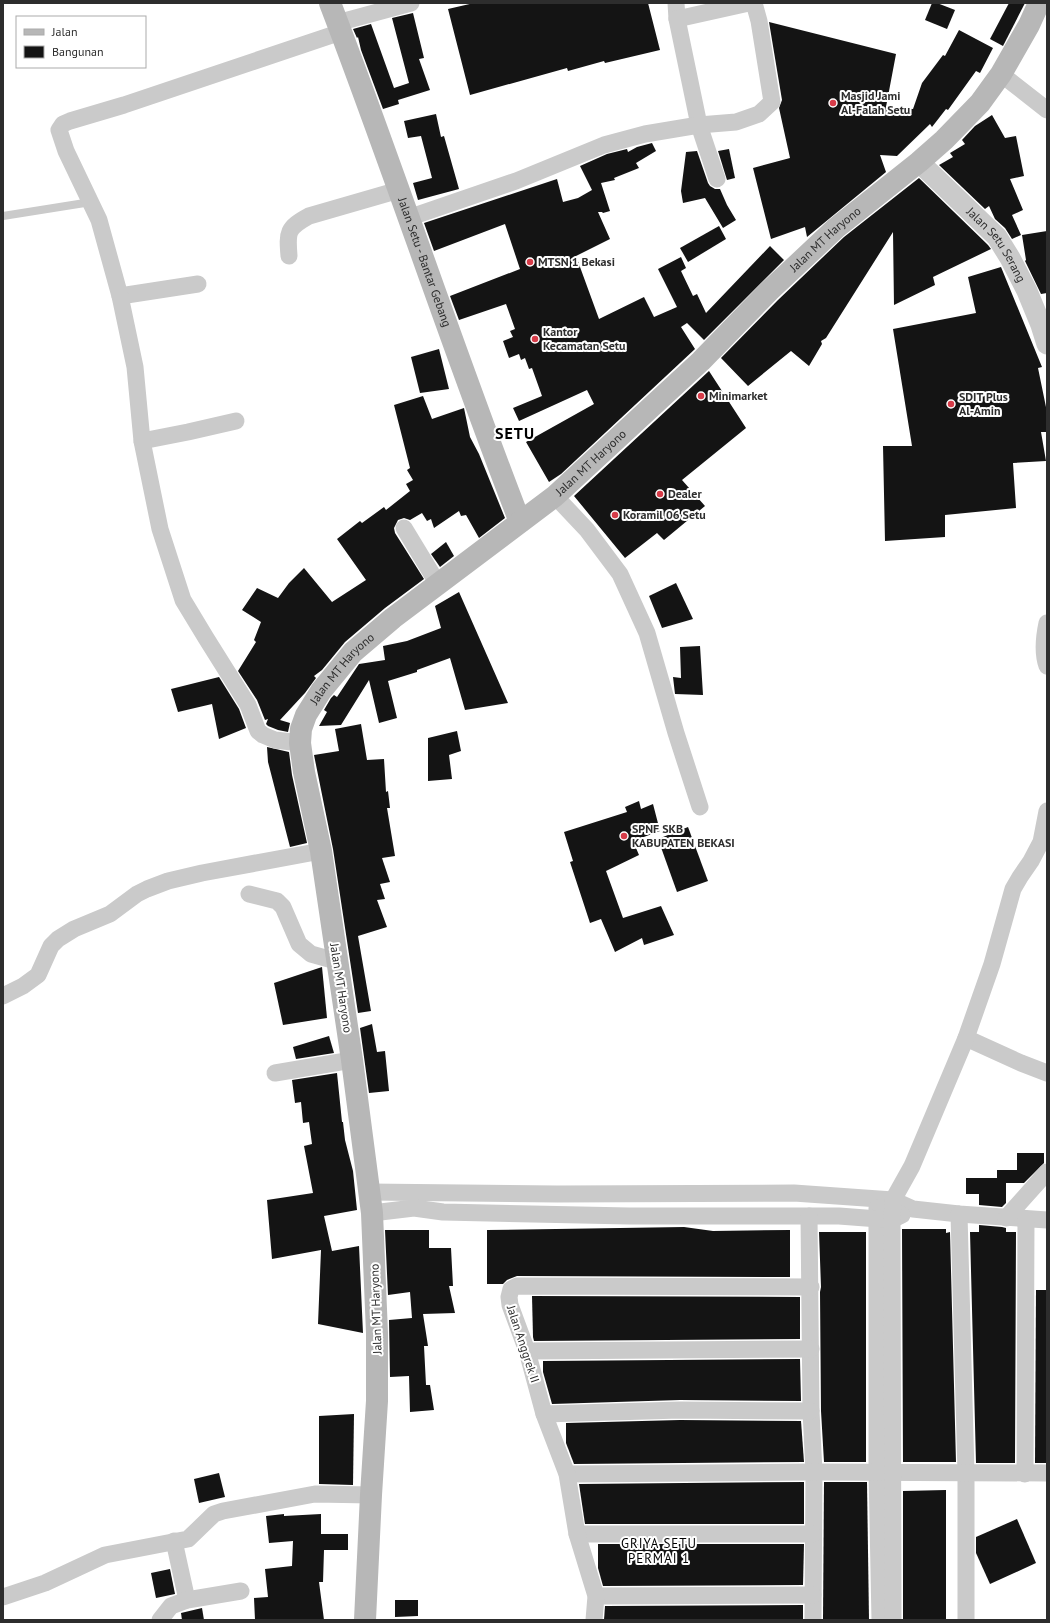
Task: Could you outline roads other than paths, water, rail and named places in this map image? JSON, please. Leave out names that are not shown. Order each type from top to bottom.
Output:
[{"type":"main road","name":"Jalan MT Haryono","points":[[365,1620],[377,1402],[378,1334],[370,1202],[352,1060],[321,851],[304,772],[300,743],[301,729],[306,715],[321,691],[353,652],[393,618],[555,496],[701,361],[769,291],[836,228],[919,162],[950,134],[980,103],[1001,74],[1029,26],[1040,3]]},
{"type":"main road","name":"Jalan Setu - Bantar Gebang","points":[[336,19],[399,190],[458,357],[520,522]]},
{"type":"street","points":[[300,743],[275,740],[258,731],[248,704],[184,600],[160,529],[142,441],[135,367],[120,296],[99,220],[64,147],[59,130],[63,124],[336,19],[411,3]]},
{"type":"street","points":[[717,179],[699,125],[676,11],[749,3]]},
{"type":"street","points":[[408,218],[516,182],[604,145],[645,134],[699,125],[736,122],[759,114],[772,102],[759,21],[754,3]]},
{"type":"street","points":[[1001,74],[1047,110]]},
{"type":"street","name":"Jalan Setu Serang","points":[[919,162],[953,197],[983,222],[997,237],[1027,291],[1035,328],[1047,344]]},
{"type":"street","points":[[289,256],[287,238],[291,228],[301,220],[309,216],[399,190]]},
{"type":"street","points":[[120,296],[198,284]]},
{"type":"street","points":[[142,441],[236,421]]},
{"type":"street","points":[[555,496],[587,530],[620,574],[647,633],[676,733],[700,807]]},
{"type":"street","points":[[404,528],[438,584]]},
{"type":"street","points":[[1047,623],[1044,638],[1045,659],[1047,666]]},
{"type":"street","points":[[880,1620],[884,1472],[885,1200],[912,1166],[966,1038],[992,964],[1013,889],[1041,842],[1047,811]]},
{"type":"street","points":[[3,996],[23,986],[38,975],[51,946],[58,939],[74,929],[110,914],[137,894],[147,889],[168,881],[202,873],[321,851]]},
{"type":"street","points":[[249,894],[277,901],[282,907],[300,944],[312,954],[336,960]]},
{"type":"street","points":[[966,1038],[1047,1073]]},
{"type":"street","points":[[275,1073],[352,1060]]},
{"type":"street","points":[[1006,1218],[1047,1172]]},
{"type":"street","points":[[370,1202],[557,1194],[794,1193],[885,1200],[913,1209],[959,1214],[1047,1220]]},
{"type":"street","points":[[370,1202],[443,1212],[621,1216],[839,1216],[884,1220],[913,1209]]},
{"type":"street","points":[[959,1214],[966,1473],[966,1620]]},
{"type":"street","points":[[809,1216],[814,1472],[813,1620]]},
{"type":"street","points":[[1025,1474],[1026,1219]]},
{"type":"street","name":"Jalan Anggrek II","points":[[594,1620],[596,1596],[577,1534],[567,1474],[544,1414],[527,1351],[510,1305],[509,1297],[511,1289],[517,1286],[811,1287]]},
{"type":"street","points":[[527,1351],[811,1349]]},
{"type":"street","points":[[544,1414],[680,1410],[812,1411]]},
{"type":"street","points":[[567,1474],[814,1472],[1047,1473]]},
{"type":"street","points":[[884,1472],[893,1620]]},
{"type":"street","points":[[3,1597],[45,1583],[106,1555],[188,1539],[214,1514],[236,1508],[315,1494],[371,1495]]},
{"type":"street","points":[[577,1534],[813,1534]]},
{"type":"street","points":[[174,1541],[187,1600]]},
{"type":"street","points":[[160,1620],[171,1606],[187,1600],[241,1591]]},
{"type":"street","points":[[596,1596],[813,1595]]},
{"type":"lane","points":[[3,216],[91,202]]},
{"type":"place","name":"Masjid Jami Al-Falah Setu","points":[[833,103]]},
{"type":"place","name":"MTSN 1 Bekasi","points":[[530,262]]},
{"type":"place","name":"Kantor Kecamatan Setu","points":[[535,339]]},
{"type":"place","name":"Minimarket","points":[[701,396]]},
{"type":"place","name":"SDIT Plus Al-Amin","points":[[951,404]]},
{"type":"place","name":"Dealer","points":[[660,494]]},
{"type":"place","name":"Koramil 06 Setu","points":[[615,515]]},
{"type":"place","name":"SPNF SKB KABUPATEN BEKASI","points":[[624,836]]},
{"type":"district","name":"SETU","points":[[515,433]]},
{"type":"district","name":"GRIYA SETU PERMAI 1","points":[[659,1550]]}]
